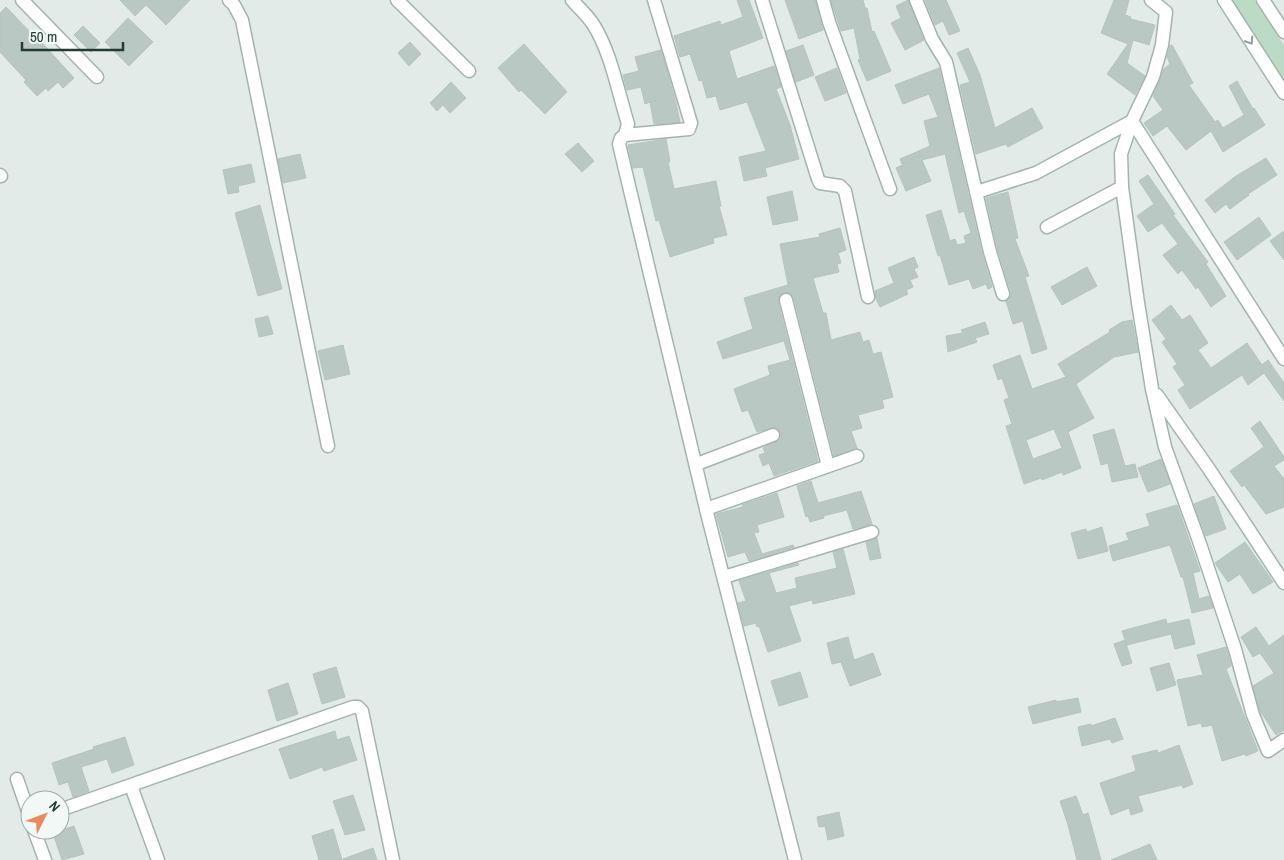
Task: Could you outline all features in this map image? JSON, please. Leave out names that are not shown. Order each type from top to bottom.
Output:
[{"type":"street","points":[[22,0],[97,77]]},
{"type":"street","points":[[229,0],[242,20],[328,446]]},
{"type":"street","points":[[397,0],[468,71]]},
{"type":"street","points":[[572,0],[592,23],[606,51],[628,124],[625,135],[621,138],[619,144],[697,464],[706,509],[795,860]]},
{"type":"street","points":[[625,135],[688,129],[691,127],[654,0]]},
{"type":"street","points":[[762,0],[818,179],[824,185],[840,186],[845,191],[868,297]]},
{"type":"street","points":[[824,0],[828,22],[890,189]]},
{"type":"street","points":[[916,0],[932,39],[946,62],[990,252],[1003,294]]},
{"type":"street","points":[[1151,0],[1166,12],[1162,45],[1153,77],[1132,121],[1120,154],[1122,187],[1152,389],[1165,447],[1235,649],[1253,715],[1268,751],[1284,740]]},
{"type":"street","points":[[1224,0],[1284,93]]},
{"type":"street","points":[[1263,0],[1284,32]]},
{"type":"street","points":[[977,192],[1036,173],[1132,121]]},
{"type":"street","points":[[1132,121],[1284,359]]},
{"type":"street","points":[[1047,227],[1122,187]]},
{"type":"street","points":[[786,300],[828,466]]},
{"type":"street","points":[[1152,389],[1209,469],[1284,583]]},
{"type":"street","points":[[697,464],[773,435]]},
{"type":"street","points":[[706,509],[857,456]]},
{"type":"street","points":[[724,577],[872,532]]},
{"type":"street","points":[[70,807],[353,707],[358,707],[362,712],[393,860]]},
{"type":"street","points":[[17,779],[21,790]]},
{"type":"street","points":[[131,786],[158,860]]},
{"type":"street","points":[[38,840],[45,860]]},
{"type":"green space","points":[[1232,0],[1255,0],[1284,45],[1284,80]]},
{"type":"building","points":[[120,0],[190,0],[166,25],[146,5],[135,16]]},
{"type":"building","points":[[737,0],[749,0],[763,38],[729,51],[737,79],[774,66],[781,87],[776,89],[790,125],[799,159],[765,168],[767,176],[744,181],[739,157],[766,151],[747,102],[720,110],[716,96],[707,98],[702,80],[699,81],[690,54],[680,57],[674,36],[720,21],[721,25],[743,17]]},
{"type":"building","points":[[785,0],[815,0],[823,30],[799,39]]},
{"type":"building","points":[[831,0],[863,0],[865,8],[867,8],[872,32],[874,31],[891,71],[867,81],[858,60],[860,59],[854,28],[841,31]]},
{"type":"building","points":[[908,0],[924,40],[905,50],[891,23],[901,18],[896,6]]},
{"type":"building","points":[[925,0],[946,0],[960,31],[949,35],[943,21],[935,25]]},
{"type":"building","points":[[1114,0],[1129,0],[1125,15],[1131,17],[1130,19],[1155,25],[1149,45],[1133,40],[1127,63],[1145,76],[1135,95],[1107,74],[1128,44],[1101,33]]},
{"type":"building","points":[[6,7],[33,33],[74,78],[63,88],[58,82],[48,91],[46,88],[37,96],[24,82],[26,80],[0,52],[0,13]]},
{"type":"building","points":[[128,18],[153,42],[129,66],[105,42]]},
{"type":"building","points":[[83,26],[100,43],[91,52],[74,35]]},
{"type":"building","points":[[410,42],[421,54],[409,66],[398,53]]},
{"type":"building","points":[[524,44],[567,92],[545,114],[521,90],[519,92],[498,68]]},
{"type":"building","points":[[803,45],[814,75],[796,82],[786,51]]},
{"type":"building","points":[[1172,45],[1193,83],[1189,85],[1215,122],[1218,120],[1223,128],[1244,115],[1229,86],[1237,81],[1253,109],[1265,125],[1223,152],[1211,131],[1186,150],[1167,126],[1153,136],[1144,123],[1163,110],[1153,96],[1164,69],[1170,64],[1167,57]]},
{"type":"building","points":[[968,48],[980,75],[995,128],[1032,108],[1043,128],[1008,147],[1006,144],[976,154],[960,85],[970,82],[957,53]]},
{"type":"building","points":[[661,50],[680,122],[654,124],[650,102],[645,104],[641,87],[627,90],[623,75],[639,71],[635,57]]},
{"type":"building","points":[[837,68],[846,93],[825,101],[815,77]]},
{"type":"building","points":[[939,68],[982,254],[992,287],[988,289],[986,284],[973,289],[969,279],[949,285],[940,255],[938,256],[926,215],[941,210],[950,241],[955,239],[957,245],[966,243],[964,236],[971,233],[964,211],[959,213],[945,154],[922,160],[931,181],[906,191],[896,168],[909,162],[902,164],[900,159],[930,146],[924,121],[938,117],[929,94],[903,104],[895,85]]},
{"type":"building","points":[[451,82],[466,98],[450,113],[443,105],[437,111],[430,103]]},
{"type":"building","points":[[666,139],[670,162],[668,162],[674,189],[716,181],[721,206],[719,206],[727,235],[713,238],[714,243],[670,257],[659,220],[656,221],[643,167],[633,168],[628,145]]},
{"type":"building","points":[[578,143],[594,161],[582,172],[565,154]]},
{"type":"building","points":[[300,154],[306,178],[283,183],[278,159]]},
{"type":"building","points":[[1266,158],[1277,175],[1248,194],[1230,209],[1226,204],[1215,213],[1205,200],[1236,176]]},
{"type":"building","points":[[251,164],[255,182],[238,186],[239,192],[228,194],[223,170]]},
{"type":"building","points":[[1148,175],[1175,214],[1173,215],[1208,262],[1206,264],[1226,296],[1211,307],[1198,287],[1196,289],[1182,270],[1178,274],[1163,255],[1178,244],[1162,223],[1148,232],[1137,216],[1154,204],[1139,181]]},
{"type":"building","points":[[792,191],[798,220],[773,225],[767,197]]},
{"type":"building","points":[[1008,192],[1018,238],[1015,239],[1029,276],[1025,277],[1047,349],[1032,354],[1023,321],[1013,324],[1006,301],[1011,296],[1011,292],[998,250],[986,198]]},
{"type":"building","points":[[260,205],[282,289],[258,296],[235,213]]},
{"type":"building","points":[[1259,217],[1271,235],[1237,260],[1224,242]]},
{"type":"building","points":[[840,228],[846,250],[838,253],[841,263],[837,264],[839,272],[813,278],[823,313],[826,313],[831,340],[860,332],[863,342],[869,340],[873,354],[881,352],[893,397],[882,400],[884,408],[858,415],[862,428],[851,431],[857,448],[834,456],[794,298],[789,292],[781,294],[778,302],[818,461],[774,476],[769,463],[763,466],[759,455],[765,453],[763,448],[779,440],[781,437],[780,432],[774,427],[757,432],[748,410],[742,412],[734,389],[770,375],[768,366],[790,360],[784,341],[723,359],[717,342],[753,329],[744,298],[788,285],[780,244],[820,237],[819,234]]},
{"type":"building","points":[[1284,231],[1284,260],[1270,241]]},
{"type":"building","points":[[914,257],[918,267],[914,269],[918,277],[910,280],[913,287],[906,290],[908,294],[880,307],[875,291],[894,283],[888,268]]},
{"type":"building","points":[[1087,267],[1097,286],[1062,305],[1051,287]]},
{"type":"building","points":[[1171,305],[1182,320],[1190,315],[1208,343],[1198,350],[1211,368],[1247,343],[1262,365],[1268,360],[1284,383],[1284,401],[1264,373],[1248,385],[1242,375],[1190,409],[1178,390],[1185,385],[1173,367],[1177,364],[1162,342],[1166,339],[1152,320]]},
{"type":"building","points":[[268,316],[273,334],[259,337],[255,319]]},
{"type":"building","points":[[1132,320],[1138,352],[1114,357],[1076,384],[1094,418],[1068,432],[1081,468],[1063,475],[1062,472],[1042,480],[1041,478],[1024,484],[1006,426],[1012,424],[1004,400],[1009,398],[1002,378],[998,380],[993,365],[1020,355],[1032,389],[1066,377],[1058,364],[1110,332],[1109,330],[1122,322]],"holes":[[[1054,429],[1062,448],[1033,459],[1026,440]]]},
{"type":"building","points":[[985,322],[989,334],[975,338],[977,342],[948,352],[946,336],[963,333],[961,330]]},
{"type":"building","points":[[343,345],[350,374],[325,380],[318,351]]},
{"type":"building","points":[[1260,421],[1284,457],[1284,460],[1274,466],[1284,479],[1284,507],[1266,514],[1244,485],[1242,487],[1230,471],[1264,447],[1251,428]]},
{"type":"building","points":[[1114,429],[1125,466],[1135,464],[1138,477],[1112,482],[1108,463],[1101,465],[1093,435]]},
{"type":"building","points":[[1161,459],[1170,484],[1148,492],[1138,468]]},
{"type":"building","points":[[811,481],[818,503],[861,491],[872,524],[853,529],[847,510],[823,516],[824,518],[810,522],[808,516],[806,517],[797,486]]},
{"type":"building","points":[[777,493],[784,517],[757,525],[759,532],[754,533],[762,554],[793,545],[794,547],[749,561],[745,552],[728,557],[716,514],[743,507],[742,505]]},
{"type":"building","points":[[1214,496],[1226,529],[1206,536],[1194,504]]},
{"type":"building","points":[[1177,505],[1200,571],[1193,573],[1199,599],[1209,596],[1213,608],[1192,613],[1183,577],[1181,577],[1170,545],[1113,561],[1109,546],[1129,540],[1126,533],[1150,526],[1146,514]]},
{"type":"building","points":[[1102,527],[1108,551],[1078,559],[1071,533],[1086,529],[1087,532]]},
{"type":"building","points":[[877,538],[881,558],[870,560],[866,542]]},
{"type":"building","points":[[1245,542],[1273,582],[1253,594],[1240,574],[1228,582],[1215,563]]},
{"type":"building","points":[[843,549],[855,594],[813,604],[812,600],[789,606],[801,641],[768,652],[759,626],[757,627],[756,623],[744,626],[738,603],[746,601],[739,581],[798,563],[799,565],[769,573],[776,593],[797,588],[795,578],[837,568],[833,552]]},
{"type":"building","points":[[1166,619],[1167,624],[1189,619],[1195,644],[1175,649],[1171,634],[1127,645],[1122,631]]},
{"type":"building","points":[[1256,627],[1269,646],[1284,635],[1284,730],[1276,735],[1260,711],[1253,686],[1274,673],[1260,653],[1253,657],[1241,637]]},
{"type":"building","points":[[848,637],[854,660],[873,653],[881,675],[850,686],[841,662],[832,664],[827,643]]},
{"type":"building","points":[[1125,640],[1132,663],[1122,666],[1114,644]]},
{"type":"building","points":[[1226,647],[1231,666],[1226,669],[1258,751],[1246,756],[1245,754],[1222,761],[1212,725],[1202,727],[1201,723],[1188,726],[1177,680],[1203,675],[1197,655]]},
{"type":"building","points":[[1169,663],[1176,685],[1157,691],[1150,668]]},
{"type":"building","points":[[336,667],[345,697],[322,704],[313,674]]},
{"type":"building","points":[[800,672],[808,697],[779,706],[771,681]]},
{"type":"building","points":[[288,683],[298,714],[277,721],[268,690]]},
{"type":"building","points":[[1078,698],[1081,712],[1033,724],[1028,707],[1056,700],[1056,702]]},
{"type":"building","points":[[1115,718],[1123,739],[1112,743],[1110,739],[1082,746],[1078,727],[1091,724],[1091,726]]},
{"type":"building","points":[[335,731],[337,740],[349,736],[357,760],[324,771],[322,767],[290,779],[279,749]]},
{"type":"building","points":[[125,737],[134,765],[112,773],[107,759],[81,767],[89,791],[73,797],[68,782],[59,785],[52,763]]},
{"type":"building","points":[[1179,745],[1193,784],[1183,788],[1182,785],[1138,796],[1143,811],[1131,815],[1129,808],[1111,815],[1100,783],[1136,771],[1132,756],[1157,750],[1158,753]]},
{"type":"building","points":[[353,795],[365,830],[345,835],[333,801]]},
{"type":"building","points":[[1076,796],[1083,815],[1088,813],[1101,860],[1077,860],[1060,801]]},
{"type":"building","points":[[839,812],[844,836],[828,840],[825,826],[819,827],[817,817]]},
{"type":"building","points":[[74,826],[84,854],[62,860],[55,840],[70,840],[70,827]]},
{"type":"building","points":[[333,829],[342,860],[319,860],[312,836]]},
{"type":"building","points":[[1150,844],[1157,860],[1111,860]]},
{"type":"building","points":[[373,848],[377,860],[343,859]]}]
